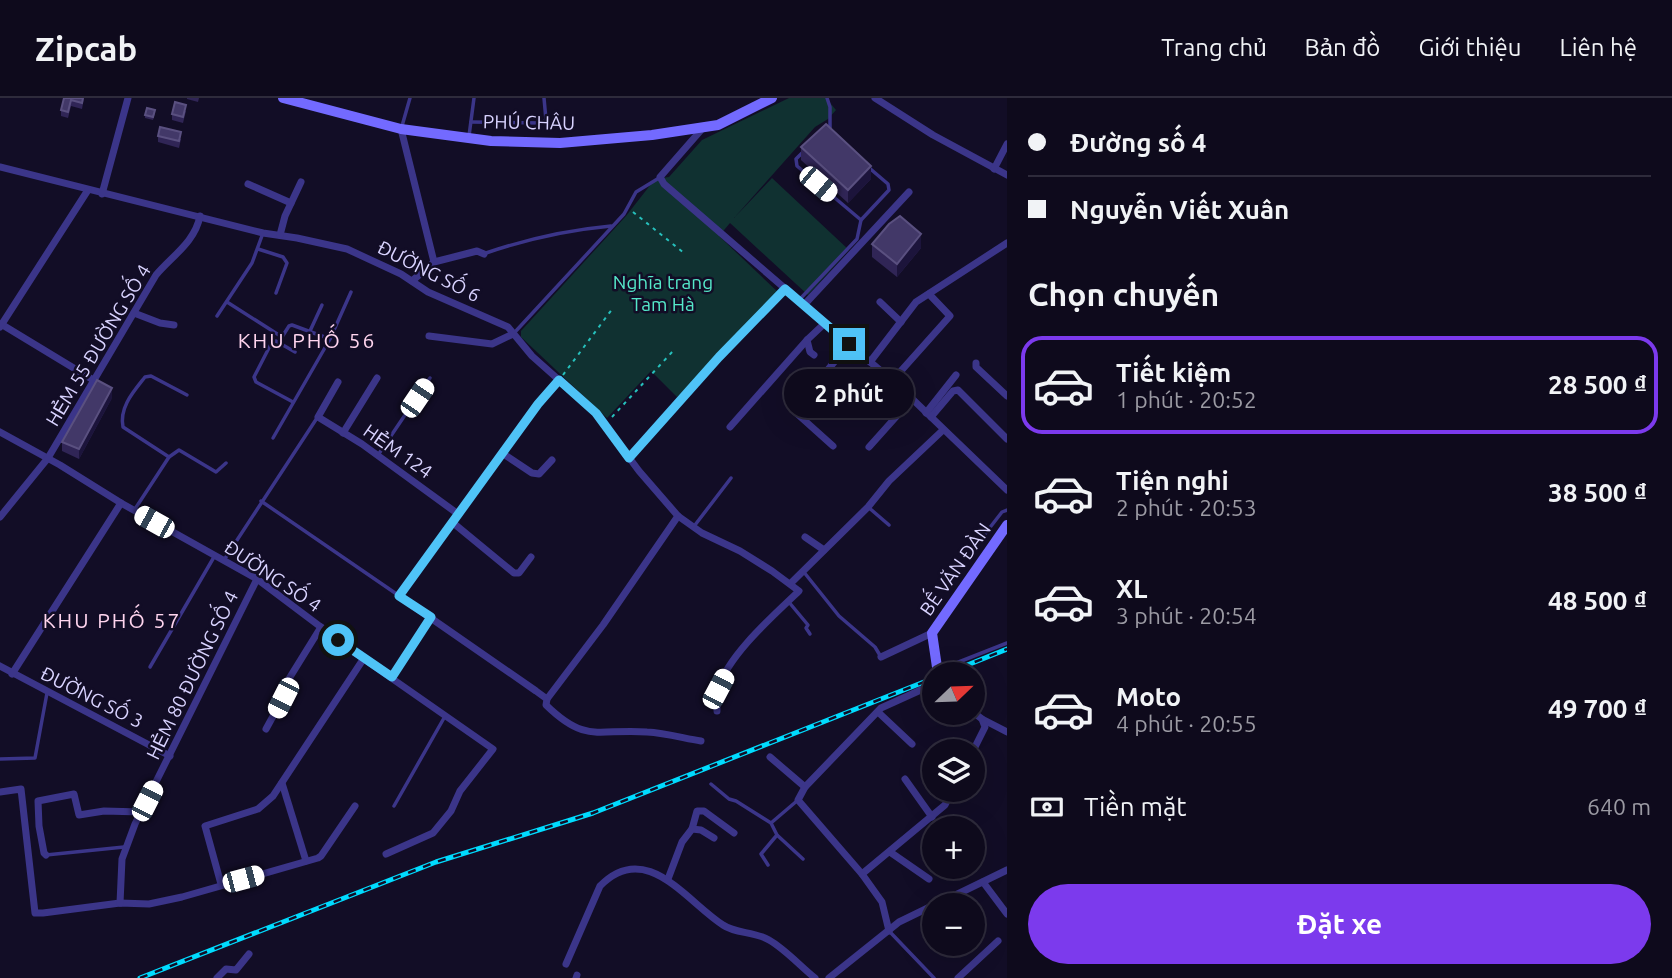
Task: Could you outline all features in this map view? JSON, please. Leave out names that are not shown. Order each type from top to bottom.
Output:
[{"type":"street","points":[[102,194],[128,98]]},
{"type":"street","name":"PHÚ CHÂU","points":[[283,98],[401,129],[491,141],[560,143],[702,128],[725,122],[754,102],[772,98]]},
{"type":"street","points":[[875,98],[933,135],[1007,175]]},
{"type":"street","points":[[702,128],[660,177],[664,184],[892,381],[1007,490]]},
{"type":"street","points":[[401,129],[434,262]]},
{"type":"street","points":[[994,169],[1007,144]]},
{"type":"street","name":"ĐƯỜNG SỐ 6","points":[[0,167],[263,233],[347,249],[374,260],[428,292],[508,327],[559,380],[583,400],[678,516],[791,583]]},
{"type":"street","points":[[281,235],[301,182]]},
{"type":"street","points":[[248,184],[291,203]]},
{"type":"street","points":[[88,190],[1,325],[95,381]]},
{"type":"street","points":[[801,302],[909,192]]},
{"type":"street","name":"HẺM 55 ĐƯỜNG SỐ 4","points":[[0,517],[48,458],[156,275],[198,229],[200,216]]},
{"type":"street","points":[[870,362],[916,302],[1007,243]]},
{"type":"street","points":[[412,281],[434,262],[477,251],[484,254]]},
{"type":"street","points":[[892,381],[950,316],[929,294]]},
{"type":"street","points":[[880,302],[901,322]]},
{"type":"street","points":[[134,313],[160,323],[174,325]]},
{"type":"street","points":[[730,427],[825,323]]},
{"type":"street","points":[[429,336],[492,344],[513,334]]},
{"type":"street","points":[[807,340],[810,352],[814,355]]},
{"type":"street","points":[[833,446],[794,411],[849,344]]},
{"type":"street","points":[[976,363],[976,367],[1007,396]]},
{"type":"street","points":[[928,415],[956,375]]},
{"type":"street","points":[[343,433],[377,378]]},
{"type":"street","points":[[547,699],[399,596],[538,404],[559,380]]},
{"type":"street","points":[[318,417],[338,383]]},
{"type":"street","points":[[928,415],[953,391],[958,390],[1007,439]]},
{"type":"street","points":[[869,447],[912,399]]},
{"type":"street","name":"HẺM 124","points":[[318,417],[378,456],[458,514]]},
{"type":"street","points":[[717,711],[718,689],[729,669],[751,638],[799,591],[791,583],[869,507],[889,481],[943,430]]},
{"type":"street","name":"ĐƯỜNG SỐ 4","points":[[0,432],[257,579],[493,749],[460,791],[451,811],[433,833],[386,854]]},
{"type":"street","points":[[502,453],[532,473],[539,474],[552,460]]},
{"type":"street","points":[[12,674],[121,503]]},
{"type":"street","points":[[678,516],[597,634],[547,699],[546,705],[578,729],[598,734],[646,732],[701,741]]},
{"type":"street","points":[[452,522],[514,573],[519,573],[531,557]]},
{"type":"street","name":"BẾ VĂN ĐÀN","points":[[933,635],[1007,525]]},
{"type":"street","points":[[805,537],[824,550]]},
{"type":"street","name":"HẺM 80 ĐƯỜNG SỐ 4","points":[[120,903],[122,859],[126,847],[257,579]]},
{"type":"street","points":[[392,677],[431,617]]},
{"type":"street","points":[[266,729],[283,698],[282,690],[321,627]]},
{"type":"street","points":[[881,657],[933,635],[936,662]]},
{"type":"street","points":[[221,884],[205,826],[258,809],[273,796],[364,658]]},
{"type":"street","name":"ĐƯỜNG SỐ 3","points":[[0,666],[170,756]]},
{"type":"street","points":[[889,931],[882,902],[862,874],[798,800],[806,787],[878,712],[922,690]]},
{"type":"street","points":[[878,712],[912,744]]},
{"type":"street","points":[[985,721],[1007,732]]},
{"type":"street","points":[[770,757],[806,787]]},
{"type":"street","points":[[905,779],[931,816]]},
{"type":"street","points":[[282,783],[306,861]]},
{"type":"street","points":[[0,792],[21,789],[35,913],[120,903],[149,904],[321,856],[355,806]]},
{"type":"street","points":[[46,855],[39,826],[38,801],[74,794],[79,814],[104,811],[141,812]]},
{"type":"street","points":[[933,816],[946,802]]},
{"type":"street","points":[[668,879],[682,842],[692,829],[697,811],[704,811],[734,833]]},
{"type":"street","points":[[862,874],[922,825]]},
{"type":"street","points":[[692,829],[701,830],[714,838]]},
{"type":"street","points":[[890,852],[922,874]]},
{"type":"street","points":[[566,964],[600,886],[609,877],[635,868],[668,879],[724,926],[770,940],[815,978]]},
{"type":"street","points":[[961,893],[1007,870]]},
{"type":"street","points":[[984,882],[1007,914]]},
{"type":"street","points":[[829,978],[899,922],[922,911]]},
{"type":"street","points":[[958,978],[998,941]]},
{"type":"street","points":[[216,978],[226,970],[236,970],[249,954]]},
{"type":"lane","points":[[401,129],[411,98]]},
{"type":"lane","points":[[468,138],[474,98]]},
{"type":"lane","points":[[471,122],[541,123],[546,120],[544,98]]},
{"type":"lane","points":[[821,134],[830,131],[830,107],[827,98]]},
{"type":"lane","points":[[804,151],[796,159],[797,166],[861,220]]},
{"type":"lane","points":[[801,302],[857,239],[861,220],[889,190],[888,184],[859,158]]},
{"type":"lane","points":[[513,334],[613,226],[636,192],[660,177]]},
{"type":"lane","points":[[484,254],[570,230],[613,226]]},
{"type":"lane","points":[[217,316],[258,250],[263,233]]},
{"type":"lane","points":[[258,250],[283,257],[287,263],[276,293]]},
{"type":"lane","points":[[629,458],[719,357],[785,289]]},
{"type":"lane","points":[[273,438],[330,339],[351,292]]},
{"type":"lane","points":[[227,302],[282,337],[291,325],[330,339]]},
{"type":"lane","points":[[310,331],[322,305]]},
{"type":"lane","points":[[293,402],[256,382],[254,377],[272,342],[275,341],[295,352]]},
{"type":"lane","points":[[169,457],[123,427],[121,422],[127,401],[145,377],[151,376],[187,395]]},
{"type":"lane","points":[[378,456],[430,378]]},
{"type":"lane","points":[[225,560],[318,417]]},
{"type":"lane","points":[[134,510],[169,457],[179,450],[216,472],[226,463]]},
{"type":"lane","points":[[693,527],[731,478]]},
{"type":"lane","points":[[261,501],[399,596]]},
{"type":"lane","points":[[869,507],[889,525]]},
{"type":"lane","points":[[981,539],[1002,512],[1007,510]]},
{"type":"lane","points":[[150,667],[215,555]]},
{"type":"lane","points":[[803,571],[839,616],[875,647],[881,657]]},
{"type":"lane","points":[[788,601],[808,625],[806,628],[810,634]]},
{"type":"lane","points":[[960,662],[1007,643]]},
{"type":"lane","points":[[0,759],[35,758],[47,691]]},
{"type":"lane","points":[[394,806],[445,716]]},
{"type":"lane","points":[[711,784],[729,799],[736,800],[771,823],[777,835],[803,859]]},
{"type":"lane","points":[[771,823],[798,800]]},
{"type":"lane","points":[[768,865],[761,854],[777,835]]},
{"type":"lane","points":[[46,855],[92,848],[126,847]]},
{"type":"lane","points":[[889,931],[934,978]]},
{"type":"path","points":[[627,208],[684,253]]},
{"type":"path","points":[[559,380],[613,309]]},
{"type":"path","points":[[605,425],[673,351]]},
{"type":"green space","name":"Nghĩa trang Tam Hà","points":[[789,98],[826,98],[836,110],[815,127],[734,218],[772,178],[849,250],[808,295],[730,223],[719,236],[780,294],[677,397],[651,371],[607,418],[521,337],[521,331],[626,216],[655,179],[669,177],[702,140]]},
{"type":"building","points":[[64,98],[83,98],[82,103],[71,100],[68,112],[61,110]]},
{"type":"building","points":[[175,102],[186,105],[183,117],[172,114]]},
{"type":"building","points":[[147,108],[155,110],[153,117],[145,115]]},
{"type":"building","points":[[826,124],[871,166],[848,190],[801,147]]},
{"type":"building","points":[[160,127],[181,132],[179,141],[158,136]]},
{"type":"building","points":[[900,216],[921,234],[897,264],[872,244],[889,224]]},
{"type":"building","points":[[97,380],[112,388],[79,449],[62,442]]},
{"type":"railway","points":[[975,662],[1007,649]]},
{"type":"railway","points":[[140,978],[436,862],[593,813],[922,683]]},
{"type":"district","name":"KHU PHỐ 56","points":[[307,341]]},
{"type":"district","name":"KHU PHỐ 57","points":[[112,621]]},
{"type":"route","points":[[338,640],[392,677],[431,617],[399,596],[538,404],[559,380],[596,413],[629,458],[719,357],[785,289],[849,344]]}]
